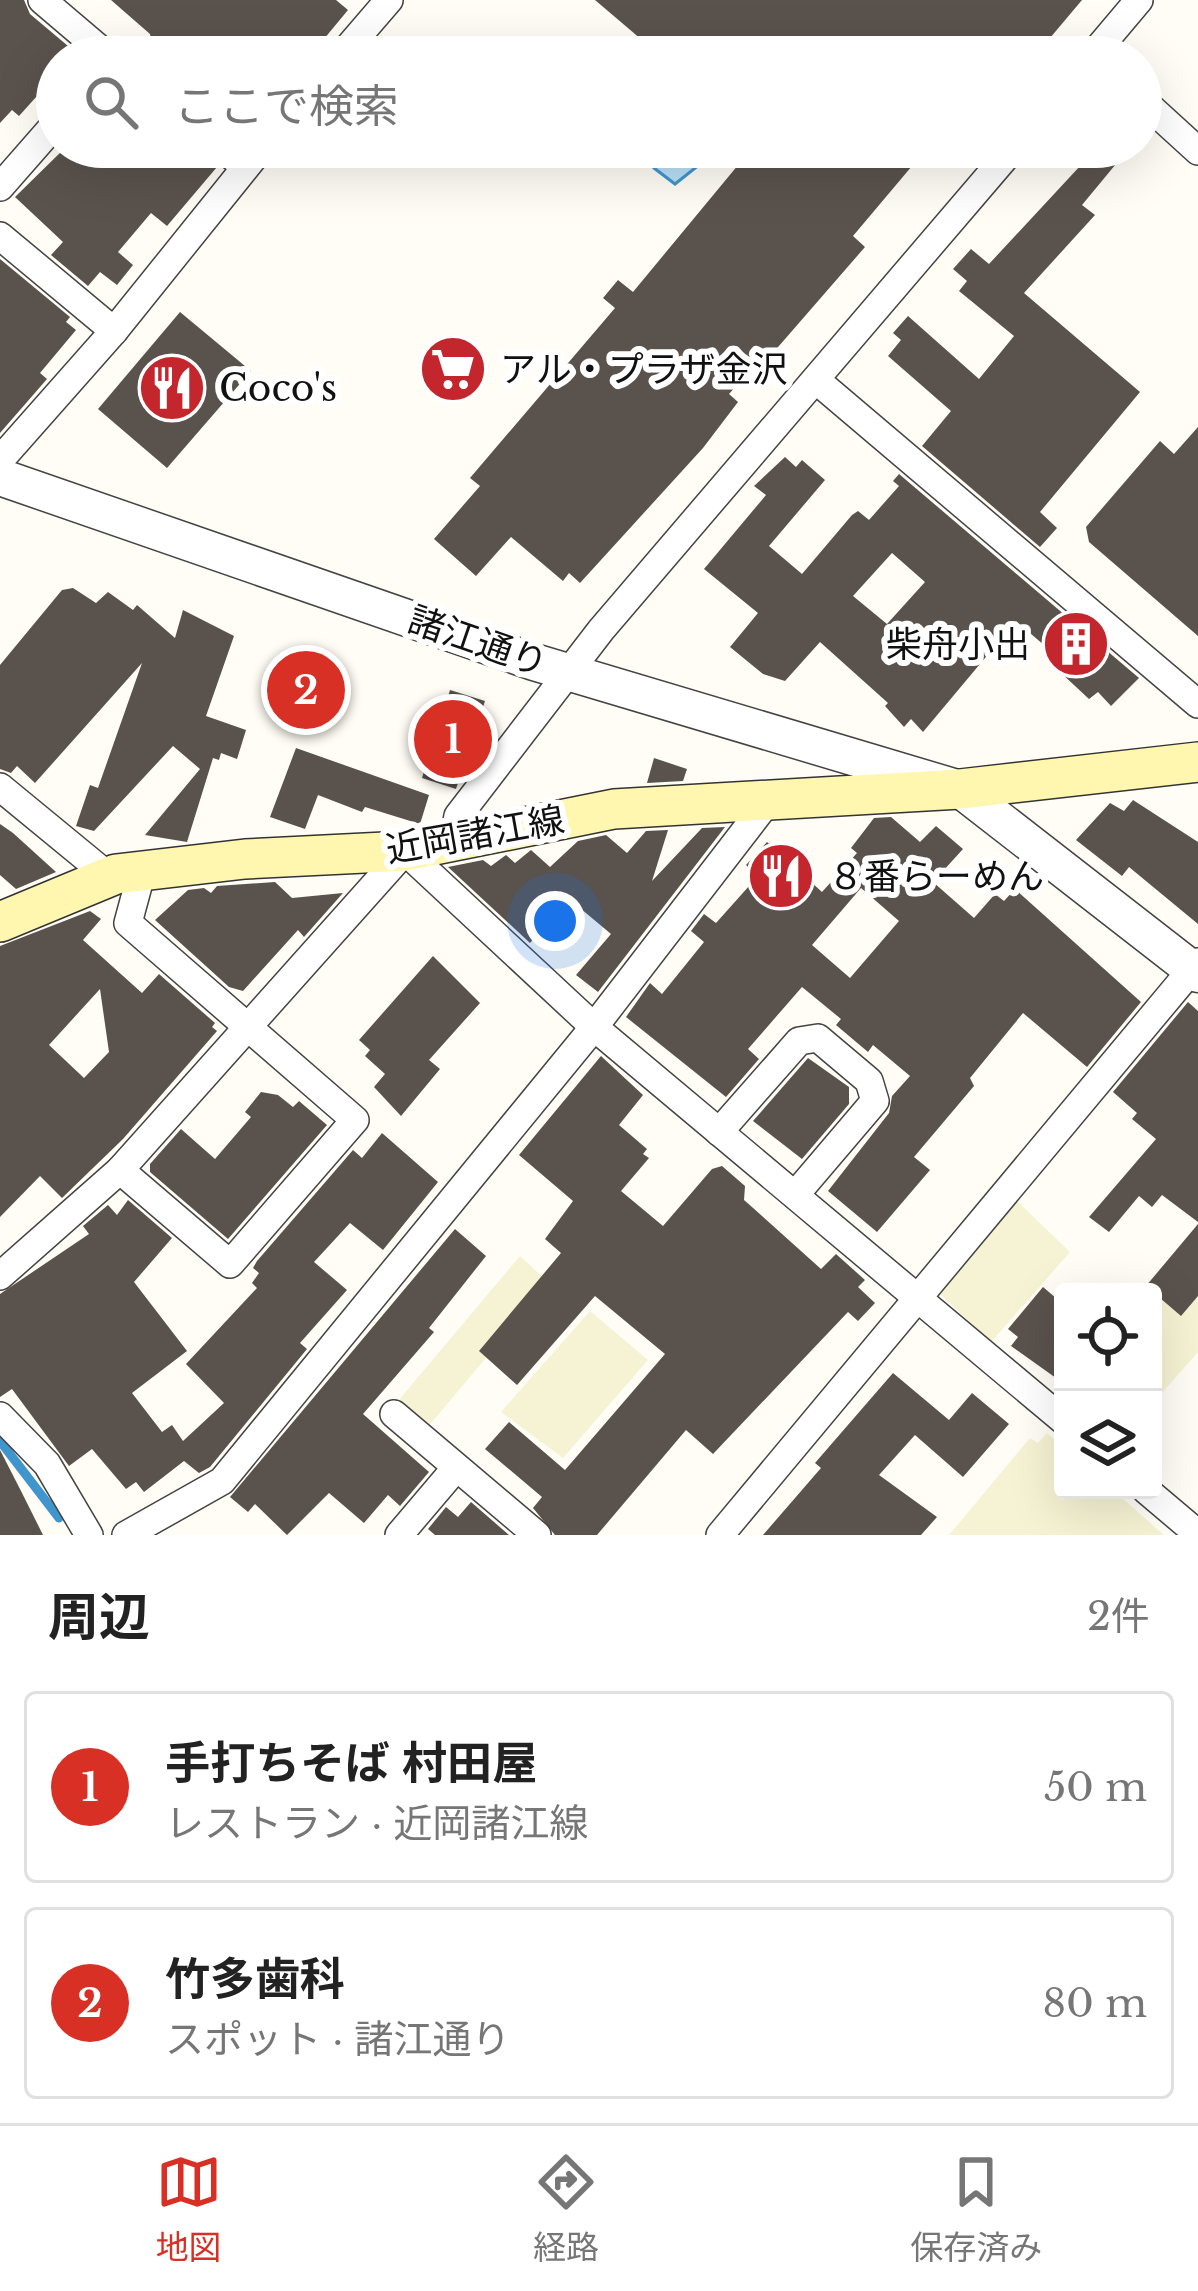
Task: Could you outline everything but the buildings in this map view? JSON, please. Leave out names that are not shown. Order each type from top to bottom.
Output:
[{"type":"main road","name":"近岡諸江線","points":[[0,922],[125,873],[405,851],[614,809],[772,796],[960,789],[1198,762]]},
{"type":"street","points":[[42,0],[84,36]]},
{"type":"street","points":[[1110,36],[1139,0]]},
{"type":"street","points":[[355,36],[377,4]]},
{"type":"street","points":[[1162,118],[1198,151]]},
{"type":"street","points":[[0,187],[36,146]]},
{"type":"street","points":[[0,460],[114,331],[245,168]]},
{"type":"street","points":[[453,841],[458,816],[569,673],[996,168]]},
{"type":"street","points":[[0,236],[114,331]]},
{"type":"street","points":[[816,380],[1198,704]]},
{"type":"street","name":"諸江通り","points":[[0,477],[569,673],[960,789]]},
{"type":"street","points":[[0,787],[125,873],[128,923],[355,1120],[230,1264],[120,1170]]},
{"type":"street","points":[[720,1535],[1196,968],[960,789]]},
{"type":"street","points":[[126,1535],[222,1481],[594,1027],[772,796]]},
{"type":"street","points":[[0,1276],[120,1170],[405,851],[594,1027],[1054,1412]]},
{"type":"street","points":[[719,1132],[799,1041],[818,1038],[869,1081],[875,1102],[795,1195]]},
{"type":"street","points":[[394,1414],[537,1535]]},
{"type":"street","points":[[0,1416],[46,1464],[88,1535]]},
{"type":"street","points":[[399,1535],[455,1469]]},
{"type":"street","points":[[1157,1499],[1198,1534]]},
{"type":"shaded area","points":[[1015,1199],[1070,1252],[991,1342],[940,1294],[942,1281]]},
{"type":"shaded area","points":[[520,1256],[549,1283],[427,1428],[398,1401]]},
{"type":"shaded area","points":[[1184,1257],[1198,1269],[1198,1352],[1162,1393],[1162,1283]]},
{"type":"shaded area","points":[[590,1311],[648,1360],[563,1458],[501,1412]]},
{"type":"shaded area","points":[[1047,1433],[1054,1439],[1054,1499],[1123,1499],[1164,1535],[949,1535],[1030,1438],[1038,1443]]},
{"type":"water","points":[[654,168],[695,168],[675,184]]},
{"type":"waterway","points":[[0,1441],[59,1518]]},
{"type":"place","name":"アル・プラザ金沢","points":[[453,369]]},
{"type":"place","name":"Coco's","points":[[172,388]]},
{"type":"place","name":"柴舟小出","points":[[1076,644]]},
{"type":"place","name":"竹多歯科","points":[[306,690]]},
{"type":"place","name":"手打ちそば 村田屋","points":[[453,739]]},
{"type":"place","name":"８番らーめん","points":[[781,876]]}]
